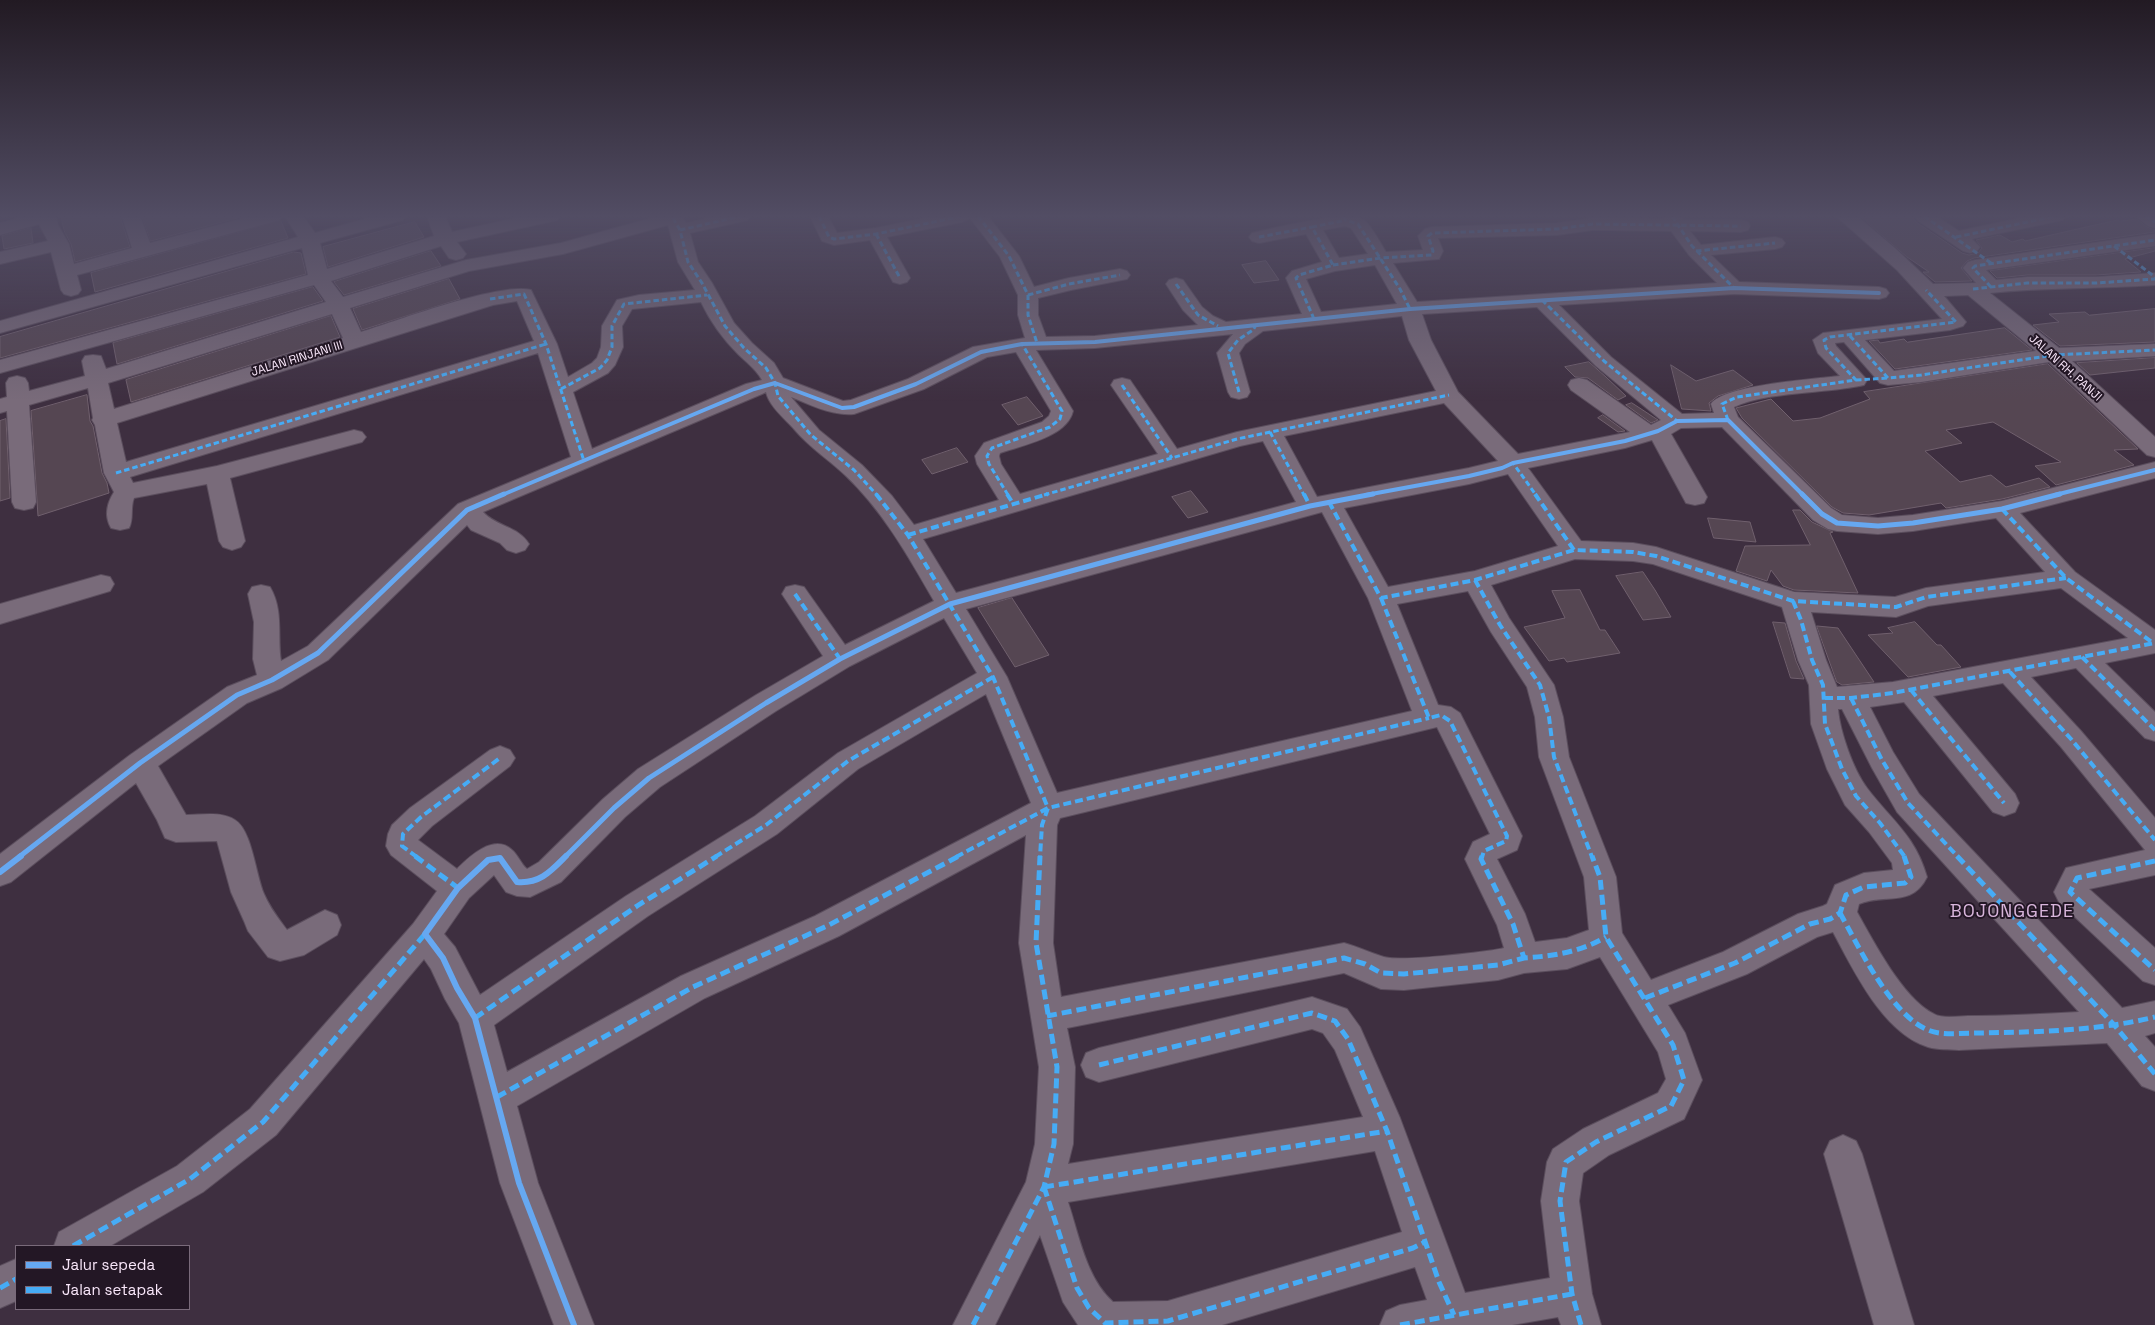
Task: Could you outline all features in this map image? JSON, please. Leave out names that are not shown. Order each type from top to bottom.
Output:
[{"type":"street","points":[[68,278],[75,306]]},
{"type":"street","points":[[24,502],[9,403],[4,326],[173,278]]},
{"type":"street","points":[[8,365],[320,278],[338,304],[355,341]]},
{"type":"street","points":[[9,403],[97,379],[426,278]]},
{"type":"street","points":[[475,278],[490,299]]},
{"type":"street","points":[[699,278],[725,326],[744,348],[766,368],[775,383],[778,396],[811,435],[854,470],[883,502],[908,535],[993,677],[1048,808],[1042,825],[1036,943],[1057,1067],[1054,1144],[1044,1188],[973,1325]]},
{"type":"street","points":[[1014,505],[989,464],[987,456],[992,448],[1050,427],[1060,419],[1062,411],[1029,343],[1028,295],[1020,278]]},
{"type":"street","points":[[1028,295],[1100,278]]},
{"type":"street","points":[[1296,278],[1314,320]]},
{"type":"street","points":[[1392,278],[1410,309],[1420,340],[1448,396],[1513,463],[1574,550]]},
{"type":"street","points":[[1724,278],[1734,288]]},
{"type":"street","points":[[1856,380],[1826,348],[1824,340],[1830,337],[1956,322],[1916,278]]},
{"type":"street","name":"JALAN RH. PANJI","points":[[1977,278],[1982,288],[2155,450]]},
{"type":"street","points":[[1926,290],[1982,288],[2027,283],[2096,283],[2155,278]]},
{"type":"street","points":[[1176,284],[1194,314],[1207,323],[1224,328]]},
{"type":"street","points":[[0,872],[140,764],[237,695],[272,680],[318,653],[467,510],[754,389],[775,383],[842,408],[854,407],[916,384],[981,352],[1029,343],[1095,342],[1410,309],[1734,288],[1879,293]]},
{"type":"street","name":"JALAN RINJANI III","points":[[104,420],[490,299],[524,294],[546,344]]},
{"type":"street","points":[[561,388],[600,368],[607,360],[612,347],[612,326],[624,304],[707,295]]},
{"type":"street","points":[[1542,300],[1599,357],[1631,385],[1661,428],[1694,497]]},
{"type":"street","points":[[1239,392],[1228,352],[1238,340],[1253,330],[1256,325]]},
{"type":"street","points":[[1850,336],[1888,378]]},
{"type":"street","points":[[89,343],[104,420],[121,483],[118,512],[120,522]]},
{"type":"street","points":[[121,483],[546,344],[584,461]]},
{"type":"street","points":[[2155,350],[2054,355],[1921,375],[1856,380],[1772,390],[1737,397],[1722,404],[1728,420],[1822,514],[1837,523],[1878,526],[2002,509],[2155,470]]},
{"type":"street","points":[[1579,385],[1661,428]]},
{"type":"street","points":[[1122,386],[1172,458]]},
{"type":"street","points":[[908,535],[1172,458],[1270,432],[1448,396]]},
{"type":"street","points":[[75,1245],[190,1179],[263,1122],[425,934],[458,888],[488,860],[500,858],[518,882],[530,883],[550,872],[614,808],[648,778],[766,703],[840,659],[950,604],[1320,504],[1469,476],[1502,468],[1513,463],[1626,441],[1661,428],[1728,420]]},
{"type":"street","points":[[1270,432],[1320,504],[1380,598],[1429,718]]},
{"type":"street","points":[[121,483],[217,474],[354,437]]},
{"type":"street","points":[[217,474],[232,541]]},
{"type":"street","points":[[2002,509],[2066,578],[2154,643]]},
{"type":"street","points":[[467,510],[480,524],[509,537],[516,544]]},
{"type":"street","points":[[1380,598],[1475,580],[1574,550],[1633,552],[1656,556],[1793,601],[1896,607],[1926,597],[2066,578]]},
{"type":"street","points":[[1400,1325],[1454,1315],[1576,1309],[1560,1201],[1566,1162],[1596,1142],[1671,1106],[1684,1080],[1673,1045],[1606,936],[1600,877],[1554,757],[1549,718],[1540,685],[1500,625],[1475,580]]},
{"type":"street","points":[[0,614],[101,584]]},
{"type":"street","points":[[261,594],[267,622],[267,659],[272,680]]},
{"type":"street","points":[[795,594],[840,659]]},
{"type":"street","points":[[1793,601],[1801,620],[1812,660],[1823,685],[1838,698],[1882,760],[1908,803],[2115,1026],[2155,1074]]},
{"type":"street","points":[[1838,698],[1912,690],[2154,643]]},
{"type":"street","points":[[2082,657],[2155,730]]},
{"type":"street","points":[[2010,672],[2071,739],[2155,840]]},
{"type":"street","points":[[475,1018],[637,906],[766,825],[848,761],[993,677]]},
{"type":"street","points":[[1912,690],[2004,803]]},
{"type":"street","points":[[1645,998],[1735,963],[1810,924],[1840,913],[1846,895],[1864,887],[1905,883],[1911,877],[1906,858],[1880,823],[1856,796],[1842,769],[1825,724],[1838,698]]},
{"type":"street","points":[[497,1097],[693,987],[827,926],[1048,808],[1441,715],[1450,722],[1507,836],[1506,841],[1484,851],[1480,859],[1513,924],[1524,958]]},
{"type":"street","points":[[458,888],[402,846],[403,834],[421,817],[500,758]]},
{"type":"street","points":[[140,764],[176,829],[212,827],[223,828],[228,832],[235,846],[247,892],[260,921],[280,946],[292,944],[325,925]]},
{"type":"street","points":[[2155,861],[2077,878],[2070,892],[2155,970]]},
{"type":"street","points":[[1840,913],[1889,994],[1904,1013],[1930,1032],[1973,1033],[2115,1026],[2155,1017]]},
{"type":"street","points":[[425,934],[443,958],[457,988],[475,1018],[519,1183],[574,1325]]},
{"type":"street","points":[[1047,1016],[1344,958],[1365,964],[1381,973],[1404,974],[1498,965],[1524,958],[1564,955],[1590,947],[1606,936]]},
{"type":"street","points":[[1099,1065],[1312,1013],[1335,1021],[1348,1039],[1387,1131],[1439,1282],[1454,1315]]},
{"type":"street","points":[[1044,1188],[1387,1131]]},
{"type":"street","points":[[1843,1154],[1894,1325]]},
{"type":"street","points":[[1044,1188],[1078,1288],[1089,1308],[1105,1323],[1168,1321],[1413,1248],[1425,1242]]},
{"type":"street","points":[[0,1288],[15,1280]]},
{"type":"building","points":[[92,278],[146,278],[95,292]]},
{"type":"building","points":[[205,278],[292,278],[0,358],[0,337]]},
{"type":"building","points":[[347,278],[401,278],[344,295],[334,282]]},
{"type":"building","points":[[1251,278],[1278,278],[1279,280],[1254,283]]},
{"type":"building","points":[[1930,278],[1969,278],[1972,281],[1935,282]]},
{"type":"building","points":[[449,279],[460,299],[362,330],[353,309]]},
{"type":"building","points":[[313,287],[323,301],[117,364],[113,343]]},
{"type":"building","points":[[2155,309],[2155,342],[2060,346],[2033,325],[2059,322],[2049,314],[2085,312],[2089,315]]},
{"type":"building","points":[[331,316],[340,337],[131,402],[126,380]]},
{"type":"building","points":[[2005,328],[2032,350],[1895,369],[1869,341],[1878,340],[1880,343],[1904,339],[1907,342]]},
{"type":"building","points":[[2155,358],[2155,368],[2090,375],[2077,363]]},
{"type":"building","points":[[1589,362],[1626,396],[1618,400],[1588,378],[1575,377],[1565,367]]},
{"type":"building","points":[[2048,364],[2138,449],[2114,450],[2134,465],[2056,485],[2035,466],[2061,462],[1993,422],[1946,430],[1962,443],[1925,451],[1960,482],[1991,475],[2006,487],[2039,478],[2050,487],[2002,499],[1946,508],[1941,503],[1869,515],[1843,513],[1832,507],[1742,418],[1736,408],[1771,399],[1793,421],[1820,418],[1870,399],[1864,392]]},
{"type":"building","points":[[1671,365],[1696,381],[1733,370],[1753,385],[1718,396],[1709,403],[1711,411],[1682,409]]},
{"type":"building","points":[[87,395],[90,421],[93,426],[102,473],[109,493],[38,516],[31,411]]},
{"type":"building","points":[[1027,397],[1043,416],[1018,425],[1002,405]]},
{"type":"building","points":[[1632,403],[1658,420],[1651,423],[1626,405]]},
{"type":"building","points":[[1603,415],[1625,431],[1618,432],[1598,418]]},
{"type":"building","points":[[6,419],[10,498],[0,501],[0,421]]},
{"type":"building","points":[[957,448],[968,462],[932,474],[922,460]]},
{"type":"building","points":[[1191,491],[1208,512],[1188,518],[1172,497]]},
{"type":"building","points":[[1793,510],[1800,510],[1812,522],[1833,532],[1830,533],[1858,593],[1794,590],[1783,586],[1771,570],[1767,581],[1736,571],[1745,546],[1810,545]]},
{"type":"building","points":[[1708,518],[1750,522],[1756,542],[1714,538]]},
{"type":"building","points":[[1643,572],[1671,617],[1643,620],[1616,576]]},
{"type":"building","points":[[1580,590],[1600,630],[1605,630],[1620,653],[1567,662],[1564,658],[1549,661],[1524,627],[1565,618],[1552,591]]},
{"type":"building","points":[[1012,598],[1049,655],[1015,667],[978,608]]},
{"type":"building","points":[[1773,622],[1785,623],[1796,661],[1804,679],[1791,678]]},
{"type":"building","points":[[1915,622],[1937,645],[1941,645],[1961,667],[1908,677],[1868,635],[1893,633],[1888,628]]},
{"type":"building","points":[[1817,626],[1838,628],[1874,682],[1842,685],[1837,682]]},
{"type":"marked path","points":[[699,278],[725,326],[744,348],[766,368],[775,383],[778,396],[811,435],[854,470],[883,502],[908,535],[993,677],[1048,808],[1042,825],[1036,943],[1057,1067],[1054,1144],[1044,1187],[973,1325]]},
{"type":"marked path","points":[[1020,278],[1028,295],[1028,315],[1037,343]]},
{"type":"marked path","points":[[1028,295],[1069,284],[1104,278]]},
{"type":"marked path","points":[[1296,278],[1314,319]]},
{"type":"marked path","points":[[1393,278],[1410,309]]},
{"type":"marked path","points":[[1723,278],[1734,288]]},
{"type":"marked path","points":[[1982,278],[1991,287]]},
{"type":"marked path","points":[[1973,289],[2027,283],[2096,283],[2155,279]]},
{"type":"marked path","points":[[1176,284],[1198,315],[1218,326]]},
{"type":"marked path","points":[[1728,420],[1722,404],[1737,397],[1856,380],[1826,348],[1824,340],[1830,337],[1956,322],[1926,290]]},
{"type":"marked path","points":[[490,299],[524,294],[546,344],[584,461]]},
{"type":"marked path","points":[[561,389],[600,368],[607,360],[612,347],[612,326],[624,304],[707,295]]},
{"type":"marked path","points":[[1542,300],[1587,346],[1635,388],[1677,421]]},
{"type":"marked path","points":[[1239,392],[1228,353],[1238,340],[1253,330],[1256,325]]},
{"type":"marked path","points":[[1850,336],[1888,378],[1921,375],[2054,355],[2155,350]]},
{"type":"marked path","points":[[116,473],[546,344]]},
{"type":"marked path","points":[[1014,505],[989,464],[987,456],[992,448],[1050,427],[1060,419],[1062,411],[1022,344]]},
{"type":"marked path","points":[[1856,380],[1888,378]]},
{"type":"marked path","points":[[1122,385],[1172,458]]},
{"type":"marked path","points":[[908,535],[1237,439],[1449,395]]},
{"type":"marked path","points":[[1270,432],[1310,506]]},
{"type":"marked path","points":[[1510,464],[1513,463],[1574,550]]},
{"type":"marked path","points":[[1329,502],[1381,598],[1475,580],[1574,550],[1633,552],[1656,556],[1793,601],[1841,604],[1896,607],[1926,597],[2066,578]]},
{"type":"marked path","points":[[2002,509],[2066,578],[2153,643]]},
{"type":"marked path","points":[[1475,580],[1500,625],[1540,685],[1549,717],[1554,757],[1600,877],[1606,937],[1673,1045],[1684,1080],[1671,1106],[1596,1142],[1566,1162],[1560,1201],[1572,1294],[1581,1325]]},
{"type":"marked path","points":[[795,594],[840,659]]},
{"type":"marked path","points":[[1381,598],[1429,718],[1441,715],[1450,721],[1507,836],[1506,841],[1484,851],[1481,859],[1513,924],[1524,958],[1567,954],[1586,948],[1606,937]]},
{"type":"marked path","points":[[1645,998],[1735,963],[1810,924],[1830,919],[1840,913],[1846,895],[1864,887],[1905,883],[1911,877],[1906,858],[1880,823],[1856,796],[1842,769],[1825,724],[1823,685],[1812,660],[1801,620],[1793,601]]},
{"type":"marked path","points":[[1825,698],[1851,698],[1893,693],[2155,643]]},
{"type":"marked path","points":[[2082,657],[2155,730]]},
{"type":"marked path","points":[[2010,672],[2071,739],[2155,840]]},
{"type":"marked path","points":[[475,1018],[637,906],[766,825],[848,761],[993,677]]},
{"type":"marked path","points":[[1911,690],[2004,803]]},
{"type":"marked path","points":[[1851,698],[1882,760],[1908,803],[2115,1026],[2155,1074]]},
{"type":"marked path","points":[[497,1097],[693,987],[827,926],[1048,808],[1429,718]]},
{"type":"marked path","points":[[458,888],[402,846],[403,834],[421,817],[500,758]]},
{"type":"marked path","points":[[2155,861],[2077,878],[2070,892],[2155,970]]},
{"type":"marked path","points":[[1840,913],[1888,994],[1900,1008],[1928,1030],[1959,1033],[2048,1030],[2114,1026],[2155,1017]]},
{"type":"marked path","points":[[75,1245],[190,1179],[263,1122],[425,934]]},
{"type":"marked path","points":[[1047,1016],[1344,958],[1365,964],[1381,973],[1404,974],[1498,965],[1524,958]]},
{"type":"marked path","points":[[1099,1065],[1312,1013],[1335,1021],[1348,1039],[1387,1131],[1439,1282],[1454,1315]]},
{"type":"marked path","points":[[1044,1187],[1387,1131]]},
{"type":"marked path","points":[[1044,1187],[1077,1288],[1089,1308],[1105,1323],[1168,1321],[1413,1248],[1425,1242]]},
{"type":"marked path","points":[[0,1288],[15,1280]]},
{"type":"marked path","points":[[1400,1325],[1572,1294]]},
{"type":"cycle path","points":[[0,872],[140,763],[237,695],[272,680],[318,653],[467,510],[754,389],[775,383],[842,408],[854,407],[916,384],[981,352],[1022,344],[1095,342],[1410,309],[1734,288],[1879,293]]},
{"type":"cycle path","points":[[574,1325],[519,1183],[475,1018],[457,988],[443,958],[425,934],[458,888],[488,860],[500,858],[517,882],[530,883],[550,872],[614,808],[649,778],[766,703],[840,659],[950,604],[1310,506],[1469,476],[1502,468],[1513,463],[1625,441],[1658,431],[1677,421],[1728,420],[1822,514],[1837,523],[1878,526],[1913,523],[2002,509],[2155,470]]},
{"type":"district","name":"BOJONGGEDE","points":[[2012,912]]}]
